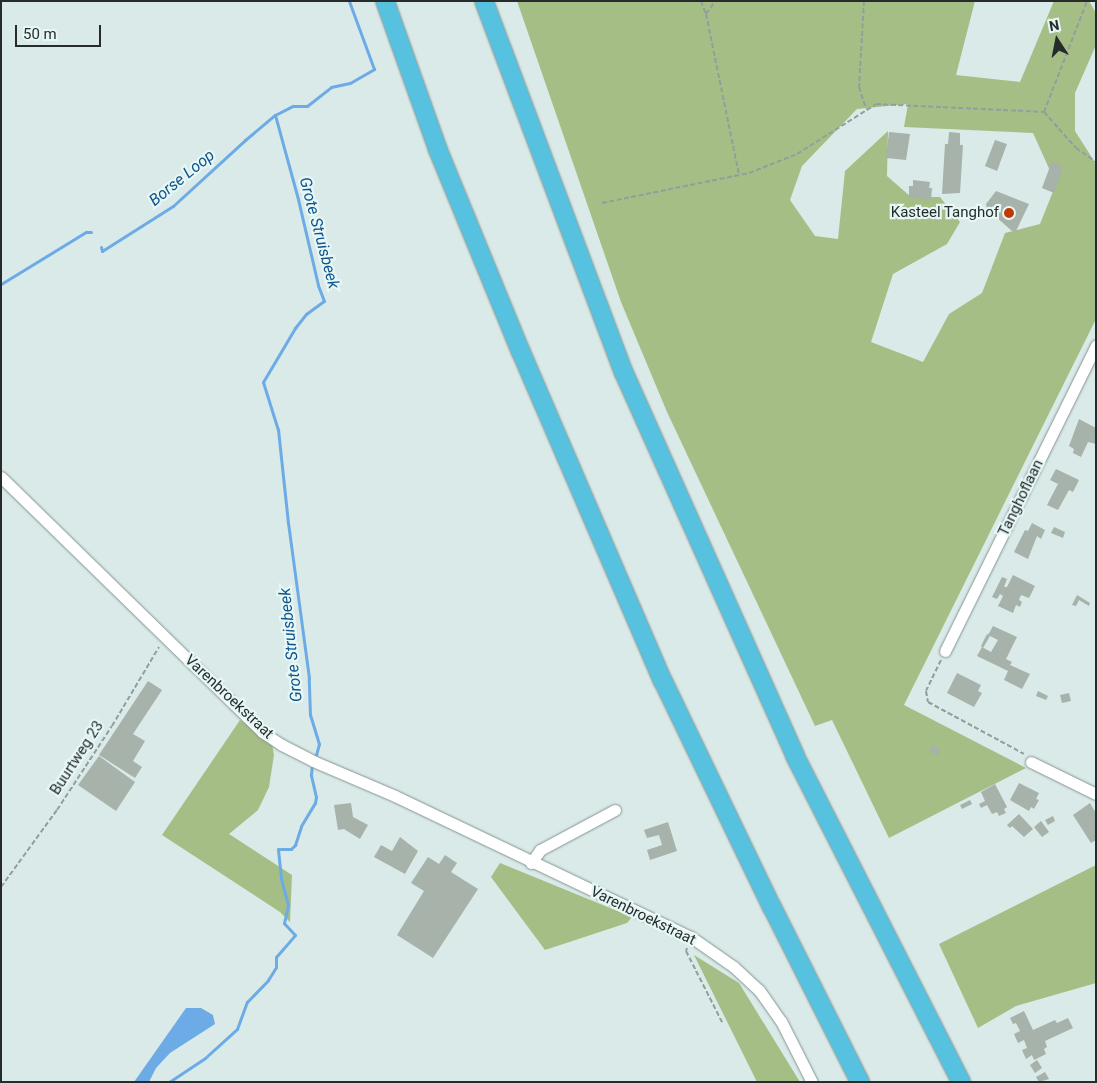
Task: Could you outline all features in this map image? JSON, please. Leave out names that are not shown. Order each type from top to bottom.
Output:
[{"type":"highway","points":[[385,1],[438,150],[521,352],[664,681],[772,907],[860,1082]]},
{"type":"highway","points":[[484,1],[624,373],[795,756],[961,1082]]},
{"type":"street","name":"Tanghoflaan","points":[[945,651],[1096,345]]},
{"type":"street","name":"Varenbroekstraat","points":[[1,477],[242,714],[282,745],[395,796],[691,937],[734,967],[759,990],[780,1021],[812,1082]]},
{"type":"street","points":[[1031,762],[1096,794]]},
{"type":"street","points":[[531,862],[540,850],[615,810]]},
{"type":"path","points":[[701,1],[706,14],[739,175]]},
{"type":"path","points":[[706,14],[715,1]]},
{"type":"path","points":[[864,1],[859,87],[866,109]]},
{"type":"path","points":[[1044,112],[1087,1]]},
{"type":"path","points":[[602,203],[739,175],[798,154],[876,104],[1044,112],[1076,148],[1096,162]]},
{"type":"path","name":"Buurtweg 23","points":[[1,887],[57,810],[102,741],[165,637]]},
{"type":"path","points":[[945,651],[926,691],[928,702],[1032,759],[1031,762]]},
{"type":"path","points":[[691,937],[686,951],[722,1022]]},
{"type":"green space","points":[[517,1],[975,1],[956,75],[1020,82],[1054,1],[1089,1],[1096,13],[1096,45],[1075,93],[1075,131],[1096,164],[1096,319],[904,705],[1026,768],[889,838],[832,720],[815,726],[667,412],[621,302]],"holes":[[[908,104],[904,127],[1033,133],[1056,184],[1040,224],[1005,233],[982,293],[949,314],[923,362],[871,342],[893,274],[947,244],[960,222],[940,197],[911,197],[887,176],[888,131],[845,171],[838,239],[815,236],[790,200],[802,166],[857,109]]]},
{"type":"green space","points":[[240,720],[272,743],[274,755],[269,787],[258,810],[229,834],[292,875],[290,922],[280,912],[162,835]]},
{"type":"green space","points":[[500,863],[632,917],[627,923],[545,950],[491,877]]},
{"type":"green space","points":[[1096,865],[1096,983],[1016,1006],[978,1028],[939,944]]},
{"type":"green space","points":[[694,955],[739,983],[800,1082],[757,1082]]},
{"type":"water","points":[[186,1008],[201,1008],[213,1015],[215,1024],[170,1053],[156,1068],[149,1082],[134,1082]]},
{"type":"building","points":[[889,132],[910,134],[906,160],[886,158]]},
{"type":"building","points":[[949,132],[960,133],[960,145],[963,145],[960,193],[942,194],[945,144],[948,144]]},
{"type":"building","points":[[995,140],[1007,144],[997,171],[985,166]]},
{"type":"building","points":[[1052,161],[1063,168],[1054,193],[1042,188]]},
{"type":"building","points":[[913,180],[930,182],[929,188],[932,188],[931,200],[909,197],[909,186],[913,186]]},
{"type":"building","name":"Kasteel Tanghof","points":[[996,191],[1029,204],[1016,231],[1012,231],[987,209],[986,204]]},
{"type":"building","points":[[1079,419],[1096,428],[1096,444],[1088,442],[1081,457],[1073,453],[1074,449],[1069,446]]},
{"type":"building","points":[[1056,469],[1079,480],[1073,492],[1069,490],[1058,510],[1047,505],[1058,484],[1050,480]]},
{"type":"building","points":[[1032,523],[1045,530],[1041,539],[1037,536],[1028,559],[1014,552],[1025,530],[1028,531]]},
{"type":"building","points":[[1054,527],[1065,532],[1063,538],[1051,533]]},
{"type":"building","points":[[1013,575],[1035,586],[1029,598],[1021,595],[1019,600],[1022,602],[1020,607],[1016,605],[1013,613],[998,606],[1003,596],[1000,594],[997,599],[992,597],[1002,577],[1007,579],[1004,587],[1007,587]]},
{"type":"building","points":[[1077,595],[1090,603],[1089,606],[1079,600],[1076,606],[1072,605]]},
{"type":"building","points":[[993,626],[1017,637],[1006,659],[1012,662],[1010,665],[1030,674],[1022,689],[1004,680],[1008,671],[977,656],[982,647],[991,652],[998,640],[988,635]]},
{"type":"building","points":[[987,634],[990,636],[983,648],[981,646]]},
{"type":"building","points":[[957,673],[981,685],[978,691],[982,693],[974,707],[947,693]]},
{"type":"building","points":[[148,681],[162,690],[133,734],[145,741],[133,761],[142,767],[135,778],[99,755]]},
{"type":"building","points":[[1038,691],[1048,696],[1046,700],[1036,696]]},
{"type":"building","points":[[1069,693],[1071,701],[1062,703],[1060,695]]},
{"type":"building","points":[[932,745],[941,751],[937,756],[929,751]]},
{"type":"building","points":[[99,756],[135,782],[116,811],[78,785]]},
{"type":"building","points":[[1019,783],[1039,793],[1036,799],[1039,800],[1034,809],[1031,807],[1029,811],[1010,800]]},
{"type":"building","points":[[995,784],[1007,807],[1004,809],[1006,813],[999,816],[997,812],[992,814],[987,805],[981,808],[979,804],[985,801],[981,792]]},
{"type":"building","points":[[970,800],[972,804],[962,809],[960,805]]},
{"type":"building","points":[[351,803],[353,817],[368,825],[360,839],[344,829],[338,830],[334,805]]},
{"type":"building","points":[[1090,803],[1096,813],[1096,840],[1091,843],[1073,815]]},
{"type":"building","points":[[1019,814],[1033,829],[1024,837],[1012,826],[1010,828],[1007,825]]},
{"type":"building","points":[[1053,816],[1055,821],[1048,825],[1045,820]]},
{"type":"building","points":[[1041,821],[1049,832],[1042,837],[1034,827]]},
{"type":"building","points":[[668,822],[677,851],[650,860],[647,850],[662,845],[659,835],[647,838],[644,830]]},
{"type":"building","points":[[400,837],[418,851],[405,874],[374,857],[381,845],[392,851]]},
{"type":"building","points":[[445,855],[457,863],[451,872],[478,889],[433,958],[397,935],[424,891],[411,883],[428,857],[439,864]]},
{"type":"building","points":[[1024,1011],[1033,1030],[1055,1020],[1057,1023],[1068,1018],[1073,1028],[1045,1041],[1047,1047],[1044,1049],[1046,1054],[1034,1060],[1032,1055],[1026,1059],[1022,1050],[1027,1048],[1024,1040],[1018,1043],[1014,1034],[1020,1031],[1016,1023],[1013,1024],[1010,1018]]},
{"type":"building","points":[[1037,1060],[1042,1068],[1035,1073],[1030,1065]]},
{"type":"building","points":[[1045,1072],[1049,1079],[1039,1082],[1036,1077]]},
{"type":"waterway","name":"Grote Struisbeek","points":[[316,755],[319,744],[310,715],[309,678],[288,523],[278,430],[263,382],[295,328],[306,314],[324,301],[318,285],[298,199],[275,115],[293,106],[307,106],[331,87],[350,83],[374,69],[349,1]]},
{"type":"waterway","name":"Borse Loop","points":[[101,247],[102,251],[173,206],[275,115]]},
{"type":"waterway","name":"Borse Loop","points":[[1,284],[86,232],[91,232]]},
{"type":"waterway","name":"Grote Struisbeek","points":[[169,1082],[205,1058],[237,1029],[247,1002],[268,980],[276,967],[276,957],[295,935],[284,923],[288,905],[281,878],[278,849],[291,849],[295,845],[301,826],[315,803],[316,797],[311,775],[312,763]]},
{"type":"place","name":"Kasteel Tanghof","points":[[1009,213]]}]
